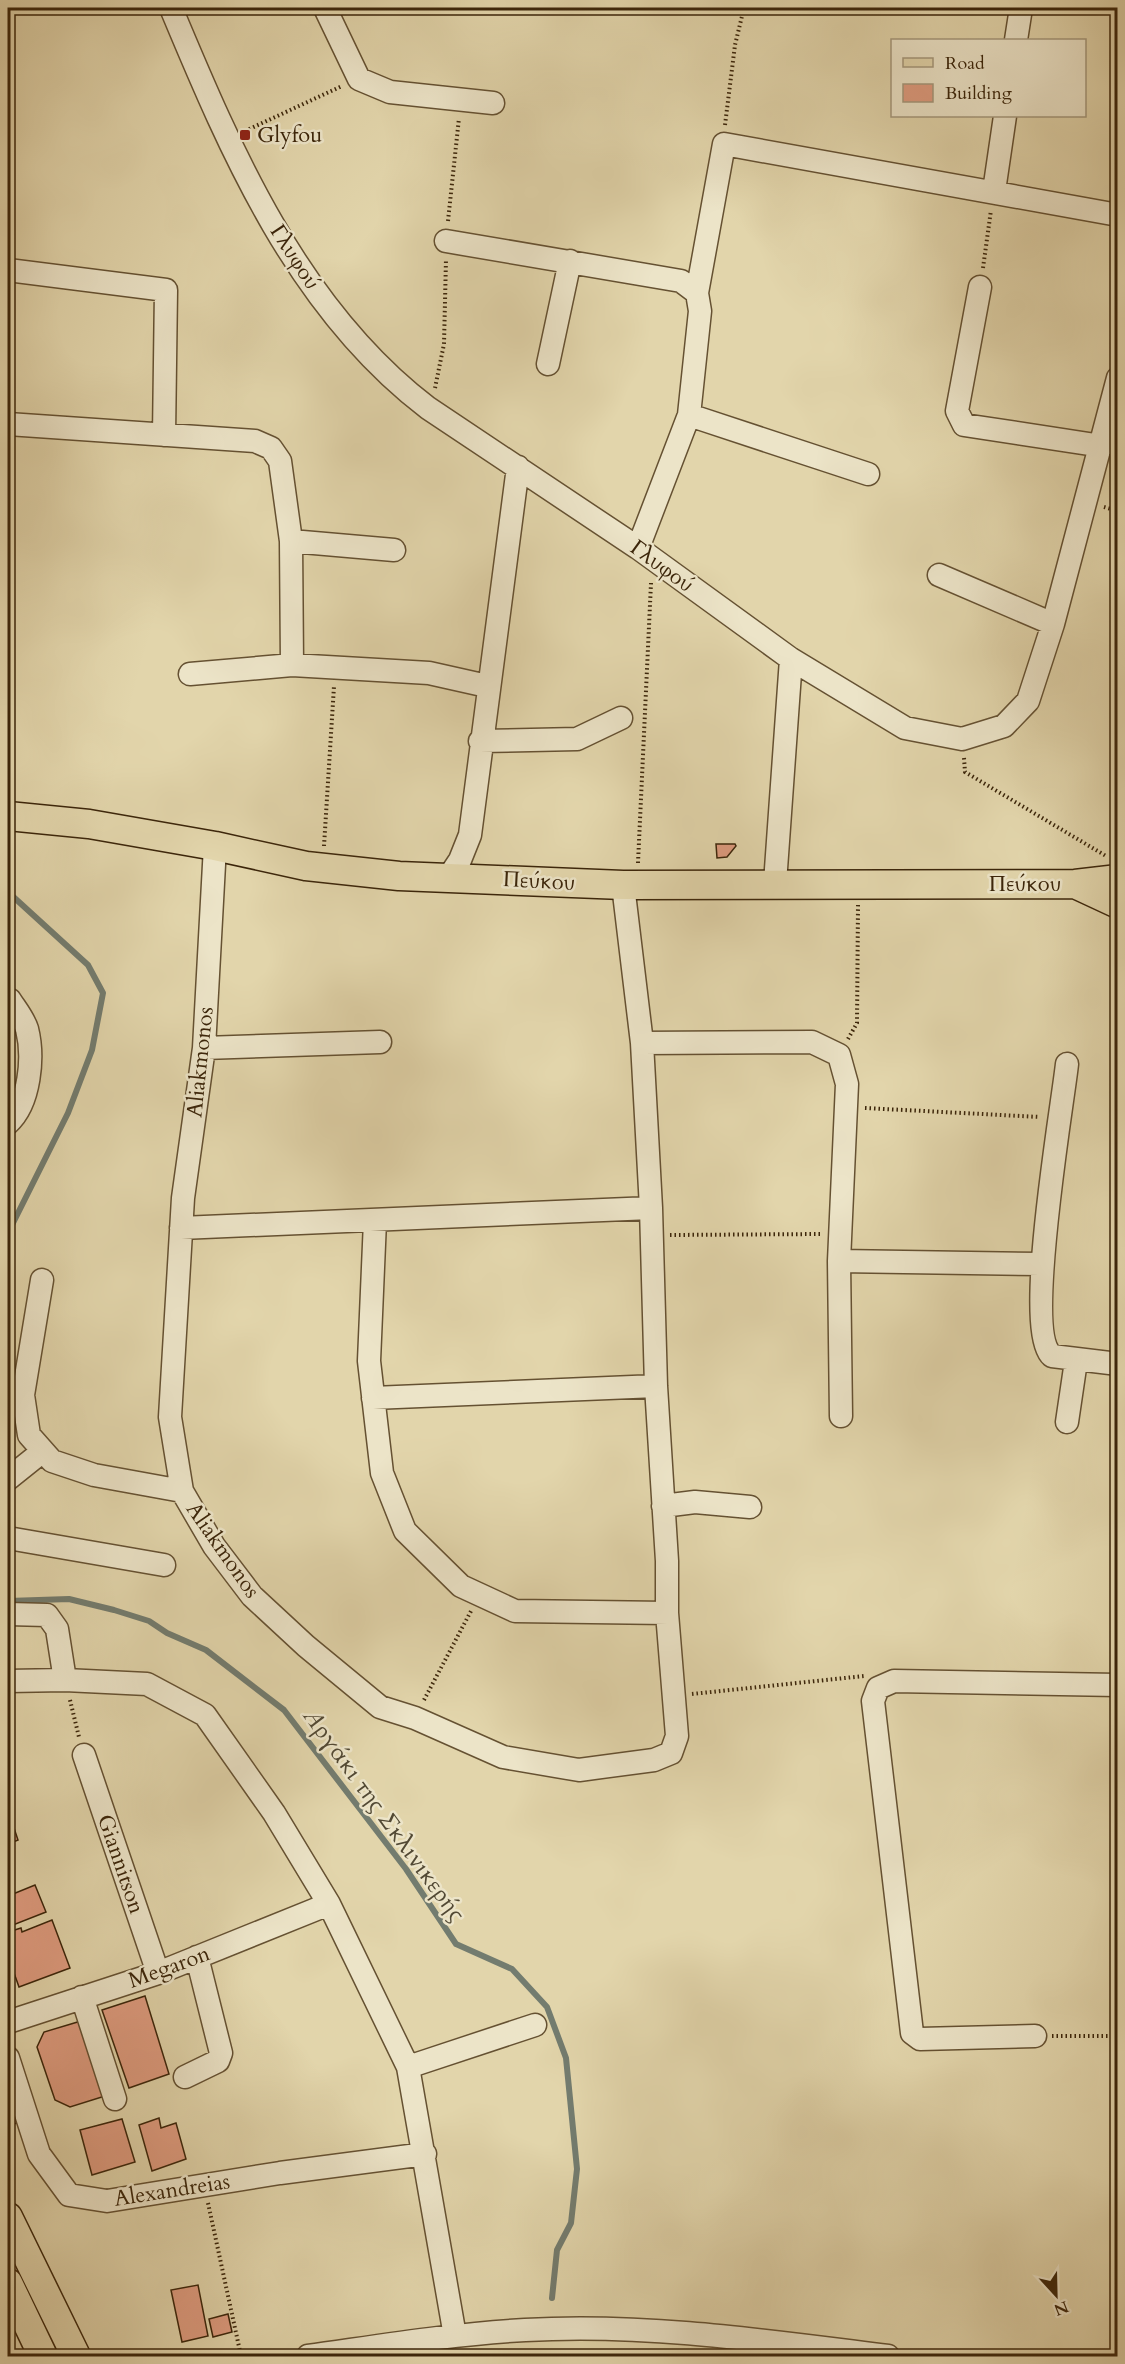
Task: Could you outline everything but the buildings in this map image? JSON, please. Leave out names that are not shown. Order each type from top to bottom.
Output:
[{"type":"main road","name":"Πεύκου","points":[[8,816],[89,824],[323,868],[448,878],[630,885],[1075,884],[1112,868]]},
{"type":"main road","name":"Πεύκου","points":[[1075,884],[1118,904]]},
{"type":"main road","points":[[8,2217],[75,2356]]},
{"type":"main road","points":[[8,2283],[43,2356]]},
{"type":"street","name":"Γλυφού","points":[[171,8],[226,140],[288,250],[350,337],[408,393],[646,553],[791,659],[904,728],[962,740]]},
{"type":"street","points":[[325,8],[359,79],[390,92],[494,103]]},
{"type":"street","points":[[1016,39],[1021,8]]},
{"type":"street","points":[[994,192],[1005,117]]},
{"type":"street","points":[[646,553],[689,415],[700,311],[697,293],[724,144],[1118,215]]},
{"type":"street","points":[[446,240],[681,281],[697,293]]},
{"type":"street","points":[[548,364],[570,261]]},
{"type":"street","points":[[8,270],[166,290],[164,435]]},
{"type":"street","points":[[980,287],[957,411],[964,425],[1102,446]]},
{"type":"street","points":[[962,740],[1004,726],[1028,702],[1053,624],[1102,446],[1118,378]]},
{"type":"street","points":[[689,415],[868,474]]},
{"type":"street","points":[[8,424],[255,441],[271,448],[280,461],[291,541],[292,665]]},
{"type":"street","points":[[448,878],[460,860],[470,835],[487,686],[518,467]]},
{"type":"street","points":[[291,541],[394,550]]},
{"type":"street","points":[[939,575],[1053,624]]},
{"type":"street","points":[[775,883],[791,659]]},
{"type":"street","points":[[190,674],[292,665],[429,673],[487,686]]},
{"type":"street","points":[[480,741],[577,739],[621,718]]},
{"type":"street","points":[[470,835],[478,861],[489,878]]},
{"type":"street","name":"Aliakmonos","points":[[215,846],[204,1048],[183,1198],[170,1417],[182,1491],[214,1546],[252,1596],[306,1646],[380,1707],[415,1718],[502,1757],[579,1770],[654,1760],[671,1753],[677,1736],[667,1613],[667,1561],[656,1386],[651,1208],[642,1043],[630,885]]},
{"type":"street","points":[[8,1123],[18,1114],[29,1083],[27,1028],[10,1000]]},
{"type":"street","points":[[204,1048],[380,1042]]},
{"type":"street","points":[[642,1043],[812,1042],[839,1055],[847,1084],[839,1261],[841,1416]]},
{"type":"street","points":[[1066,1064],[1041,1264],[1047,1351],[1052,1356],[1076,1361],[1118,1364]]},
{"type":"street","points":[[181,1228],[651,1208]]},
{"type":"street","points":[[375,1221],[369,1361],[382,1473],[405,1532],[460,1586],[515,1611],[667,1613]]},
{"type":"street","points":[[839,1261],[1041,1264]]},
{"type":"street","points":[[42,1280],[23,1395],[29,1435],[52,1461],[94,1474],[182,1491]]},
{"type":"street","points":[[1067,1422],[1076,1361]]},
{"type":"street","points":[[373,1398],[656,1386]]},
{"type":"street","points":[[8,1479],[43,1451]]},
{"type":"street","points":[[663,1506],[695,1502],[750,1507]]},
{"type":"street","points":[[8,1538],[164,1565]]},
{"type":"street","points":[[8,1614],[47,1615],[57,1629],[64,1680]]},
{"type":"street","points":[[8,1681],[64,1680],[147,1683],[205,1715],[274,1813],[329,1904],[408,2067],[455,2336]]},
{"type":"street","points":[[1035,2036],[920,2039],[912,2033],[873,1701],[878,1688],[894,1681],[1118,1686]]},
{"type":"street","name":"Giannitson","points":[[84,1755],[158,1972]]},
{"type":"street","name":"Megaron","points":[[8,2022],[158,1972],[329,1904]]},
{"type":"street","points":[[185,2077],[218,2061],[221,2053],[197,1957]]},
{"type":"street","points":[[82,1997],[115,2099]]},
{"type":"street","points":[[408,2067],[536,2025]]},
{"type":"street","name":"Alexandreias","points":[[8,2058],[39,2154],[69,2195],[107,2201],[425,2154]]},
{"type":"street","points":[[308,2356],[455,2336],[525,2330],[602,2328],[730,2347],[888,2356]]},
{"type":"path","points":[[724,144],[727,100],[744,8]]},
{"type":"path","points":[[226,140],[359,79]]},
{"type":"path","points":[[428,408],[436,384],[444,344],[446,240],[460,100]]},
{"type":"path","points":[[980,287],[994,192]]},
{"type":"path","points":[[630,885],[646,553]]},
{"type":"path","points":[[323,868],[335,667]]},
{"type":"path","points":[[962,740],[965,772],[1112,868]]},
{"type":"path","points":[[839,1055],[857,1023],[858,883]]},
{"type":"path","points":[[846,1107],[1061,1118]]},
{"type":"path","points":[[652,1235],[840,1234]]},
{"type":"path","points":[[415,1718],[480,1594]]},
{"type":"path","points":[[674,1696],[863,1676],[871,1678],[878,1688]]},
{"type":"path","points":[[64,1680],[84,1755]]},
{"type":"path","points":[[1035,2036],[1118,2036]]},
{"type":"path","points":[[204,2185],[241,2356]]},
{"type":"waterway","name":"Αργάκι της Σκλινικερής","points":[[8,892],[88,965],[103,993],[92,1050],[68,1113],[8,1233]]},
{"type":"waterway","name":"Αργάκι της Σκλινικερής","points":[[8,1601],[69,1599],[114,1610],[149,1621],[167,1633],[206,1650],[284,1710],[406,1869],[456,1944],[512,1969],[547,2007],[566,2058],[577,2169],[571,2223],[557,2250],[552,2298]]},
{"type":"place","name":"Glyfou","points":[[245,135]]}]
